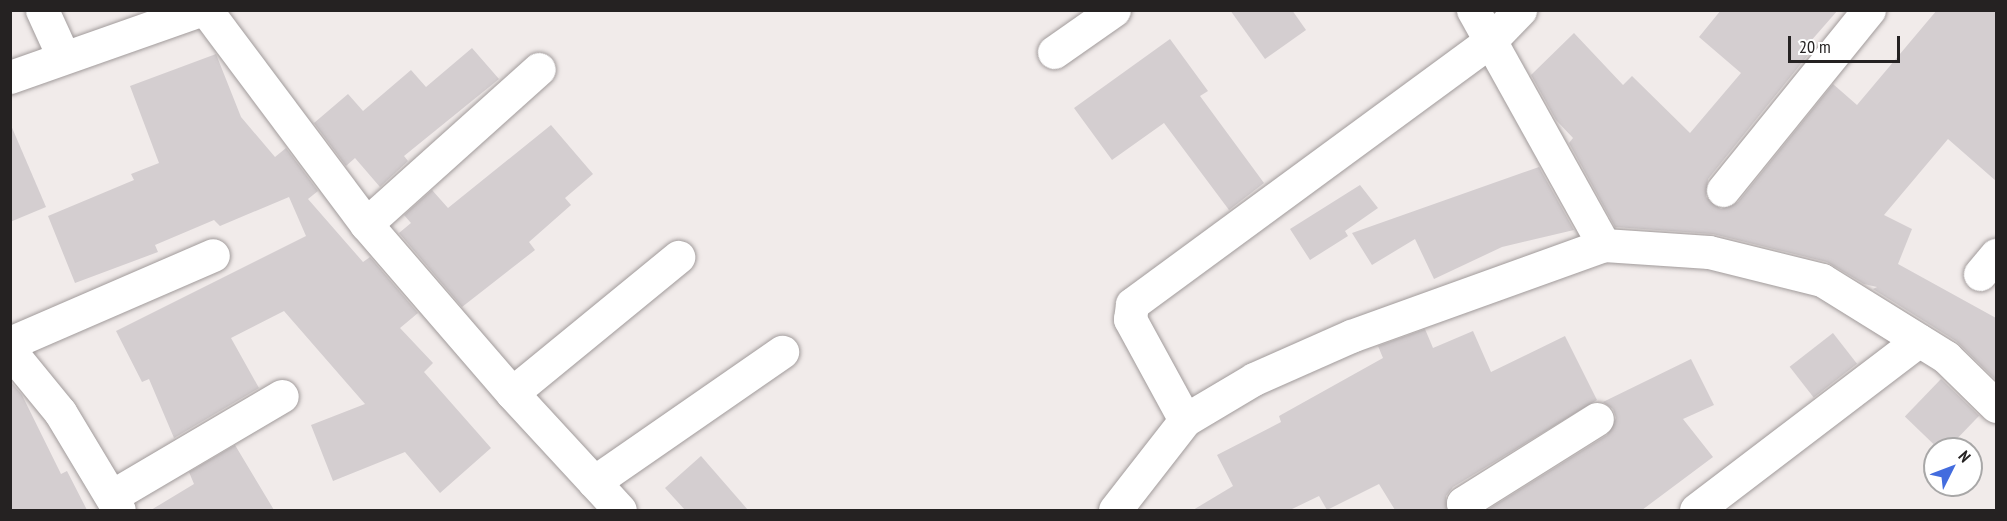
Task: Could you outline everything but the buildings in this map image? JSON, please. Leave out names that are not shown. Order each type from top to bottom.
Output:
[{"type":"street","points":[[42,10],[63,56]]},
{"type":"street","points":[[10,77],[63,56],[200,10]]},
{"type":"street","points":[[206,10],[366,224],[512,393],[620,510]]},
{"type":"street","points":[[1054,52],[1114,10]]},
{"type":"street","points":[[1473,10],[1604,245]]},
{"type":"street","points":[[1185,420],[1130,319],[1132,304],[1491,40],[1520,10]]},
{"type":"street","points":[[1723,190],[1869,10]]},
{"type":"street","points":[[366,224],[539,69]]},
{"type":"street","points":[[1115,510],[1185,420],[1254,379],[1351,336],[1604,245],[1709,252],[1822,280],[1946,357],[1996,406]]},
{"type":"street","points":[[10,343],[213,255]]},
{"type":"street","points":[[512,393],[678,257]]},
{"type":"street","points":[[1696,510],[1919,340]]},
{"type":"street","points":[[10,351],[60,412],[115,503],[282,396]]},
{"type":"street","points":[[594,482],[782,352]]},
{"type":"street","points":[[1469,510],[1463,503],[1597,419]]}]
